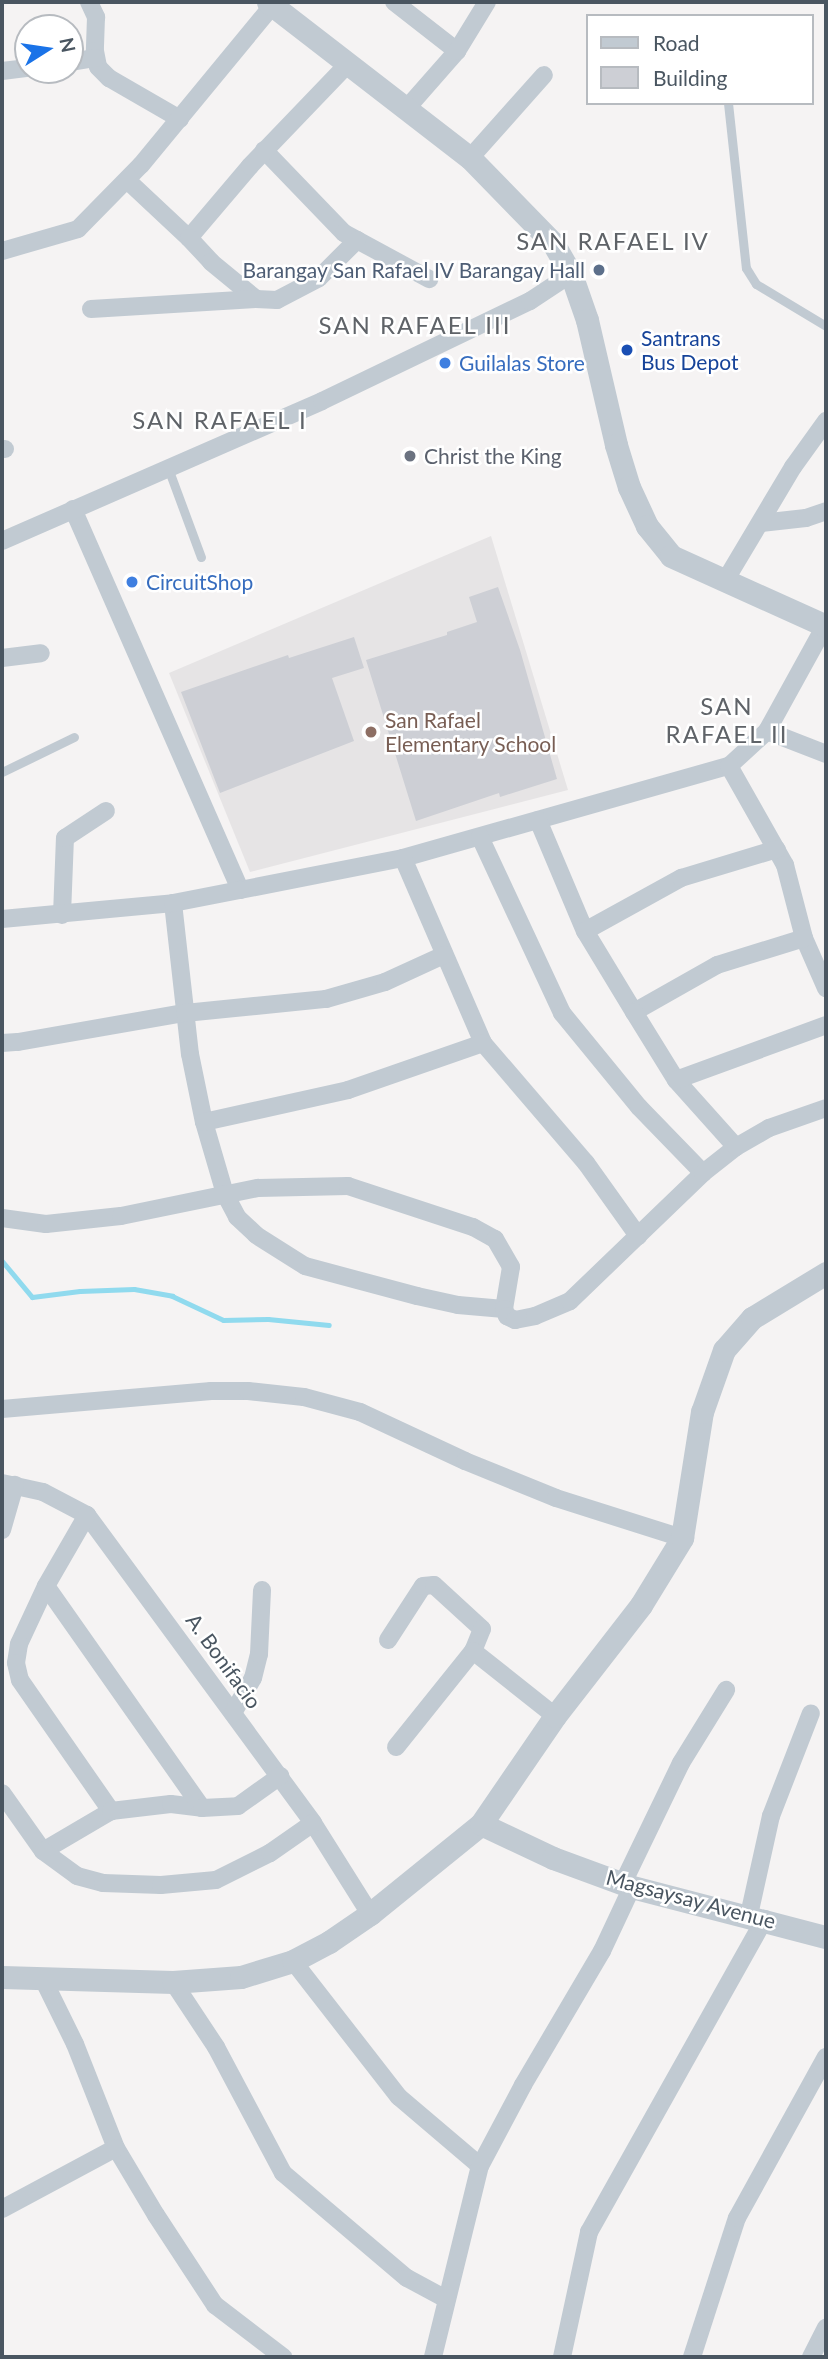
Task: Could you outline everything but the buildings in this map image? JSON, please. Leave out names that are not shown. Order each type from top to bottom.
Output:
[{"type":"street","points":[[89,2],[96,17],[98,67],[109,78],[180,118]]},
{"type":"street","points":[[407,108],[457,51],[487,2]]},
{"type":"street","points":[[2,251],[78,229],[128,180],[271,4],[470,158],[530,216],[553,243],[571,274],[587,320],[616,445],[629,487],[647,526],[671,556],[825,626],[767,731],[729,766],[402,858],[173,903],[2,919]]},
{"type":"street","points":[[403,5],[457,51]]},
{"type":"street","points":[[84,60],[96,58]]},
{"type":"street","points":[[189,238],[264,150],[347,65]]},
{"type":"street","points":[[470,158],[544,75]]},
{"type":"street","points":[[264,150],[344,233],[429,279]]},
{"type":"street","points":[[128,180],[211,262],[256,299]]},
{"type":"street","points":[[91,309],[276,300],[319,278],[357,240]]},
{"type":"street","points":[[2,541],[358,383],[530,301],[571,274]]},
{"type":"street","points":[[725,581],[793,467],[826,421]]},
{"type":"street","points":[[73,509],[240,890]]},
{"type":"street","points":[[761,523],[806,517],[826,511]]},
{"type":"street","points":[[2,658],[41,653]]},
{"type":"street","points":[[767,731],[826,754]]},
{"type":"street","points":[[729,766],[785,865],[804,938],[826,988]]},
{"type":"street","points":[[62,915],[65,838],[106,811]]},
{"type":"street","points":[[538,820],[585,931],[634,1012],[676,1080],[736,1147]]},
{"type":"street","points":[[480,837],[562,1013],[639,1107],[703,1173]]},
{"type":"street","points":[[585,931],[681,878],[777,849]]},
{"type":"street","points":[[402,858],[482,1043],[586,1163],[638,1236]]},
{"type":"street","points":[[173,903],[185,1013],[204,1122],[225,1194],[237,1217],[256,1235],[305,1266],[458,1305],[505,1309]]},
{"type":"street","points":[[634,1012],[717,965],[804,938]]},
{"type":"street","points":[[2,1042],[18,1042],[185,1013],[326,999],[385,982],[443,955]]},
{"type":"street","points":[[676,1080],[826,1025]]},
{"type":"street","points":[[204,1122],[348,1090],[482,1043]]},
{"type":"street","points":[[2,1218],[46,1224],[121,1216],[225,1194],[293,1185],[348,1186],[473,1227],[495,1239],[511,1267],[505,1309],[507,1316],[515,1320],[534,1316],[570,1300],[703,1173],[736,1147],[769,1128],[826,1108]]},
{"type":"street","points":[[2,1977],[173,1982],[241,1978],[293,1961],[329,1942],[370,1914],[481,1824],[555,1716],[641,1605],[682,1538],[702,1412],[724,1350],[752,1318],[826,1273]]},
{"type":"street","points":[[2,1409],[211,1391],[248,1391],[304,1397],[360,1412],[465,1461],[556,1499],[682,1538]]},
{"type":"street","points":[[2,1530],[9,1484]]},
{"type":"street","name":"A. Bonifacio","points":[[9,1484],[43,1492],[87,1515],[280,1776],[370,1914]]},
{"type":"street","points":[[87,1515],[46,1586],[19,1644],[16,1663],[20,1680],[111,1811]]},
{"type":"street","points":[[387,1640],[423,1586],[434,1585],[482,1629],[473,1651],[396,1747]]},
{"type":"street","points":[[46,1586],[202,1808]]},
{"type":"street","points":[[233,1713],[253,1678],[259,1654],[262,1590]]},
{"type":"street","points":[[473,1651],[555,1716]]},
{"type":"street","points":[[433,2357],[480,2166],[542,2050],[602,1951],[627,1885],[681,1763],[726,1690]]},
{"type":"street","points":[[562,2357],[590,2232],[757,1917],[771,1816],[811,1713]]},
{"type":"street","points":[[43,1851],[111,1811],[171,1804],[202,1808],[238,1806],[280,1776]]},
{"type":"street","points":[[2,1793],[43,1851],[77,1876],[103,1883],[161,1885],[216,1880],[270,1853],[313,1823]]},
{"type":"street","name":"Magsaysay Avenue","points":[[481,1824],[553,1858],[627,1885],[826,1937]]},
{"type":"street","points":[[293,1961],[400,2098],[480,2166]]},
{"type":"street","points":[[43,1979],[75,2044],[116,2148],[215,2305],[283,2357]]},
{"type":"street","points":[[173,1982],[216,2047],[283,2174],[407,2278],[446,2299]]},
{"type":"street","points":[[692,2357],[737,2218],[826,2057]]},
{"type":"street","points":[[2,2208],[116,2148]]},
{"type":"street","points":[[811,2357],[826,2328]]},
{"type":"lane","points":[[728,105],[746,268],[755,284],[826,326]]},
{"type":"lane","points":[[168,468],[201,557]]},
{"type":"lane","points":[[2,772],[74,737]]},
{"type":"shaded area","name":"San Rafael Elementary School","points":[[491,536],[568,790],[250,872],[169,673]]},
{"type":"waterway","points":[[2,1261],[32,1297],[80,1291],[134,1289],[172,1296],[223,1320],[268,1319],[329,1325]]},
{"type":"place","name":"Barangay San Rafael IV Barangay Hall","points":[[599,270]]},
{"type":"place","name":"Santrans Bus Depot","points":[[627,350]]},
{"type":"place","name":"Guilalas Store","points":[[445,363]]},
{"type":"place","name":"Christ the King","points":[[410,456]]},
{"type":"place","name":"CircuitShop","points":[[132,582]]},
{"type":"place","name":"San Rafael Elementary School","points":[[371,732]]},
{"type":"district","name":"SAN RAFAEL IV","points":[[613,241]]},
{"type":"district","name":"SAN RAFAEL III","points":[[415,325]]},
{"type":"district","name":"SAN RAFAEL I","points":[[220,420]]},
{"type":"district","name":"SAN RAFAEL II","points":[[727,720]]}]
